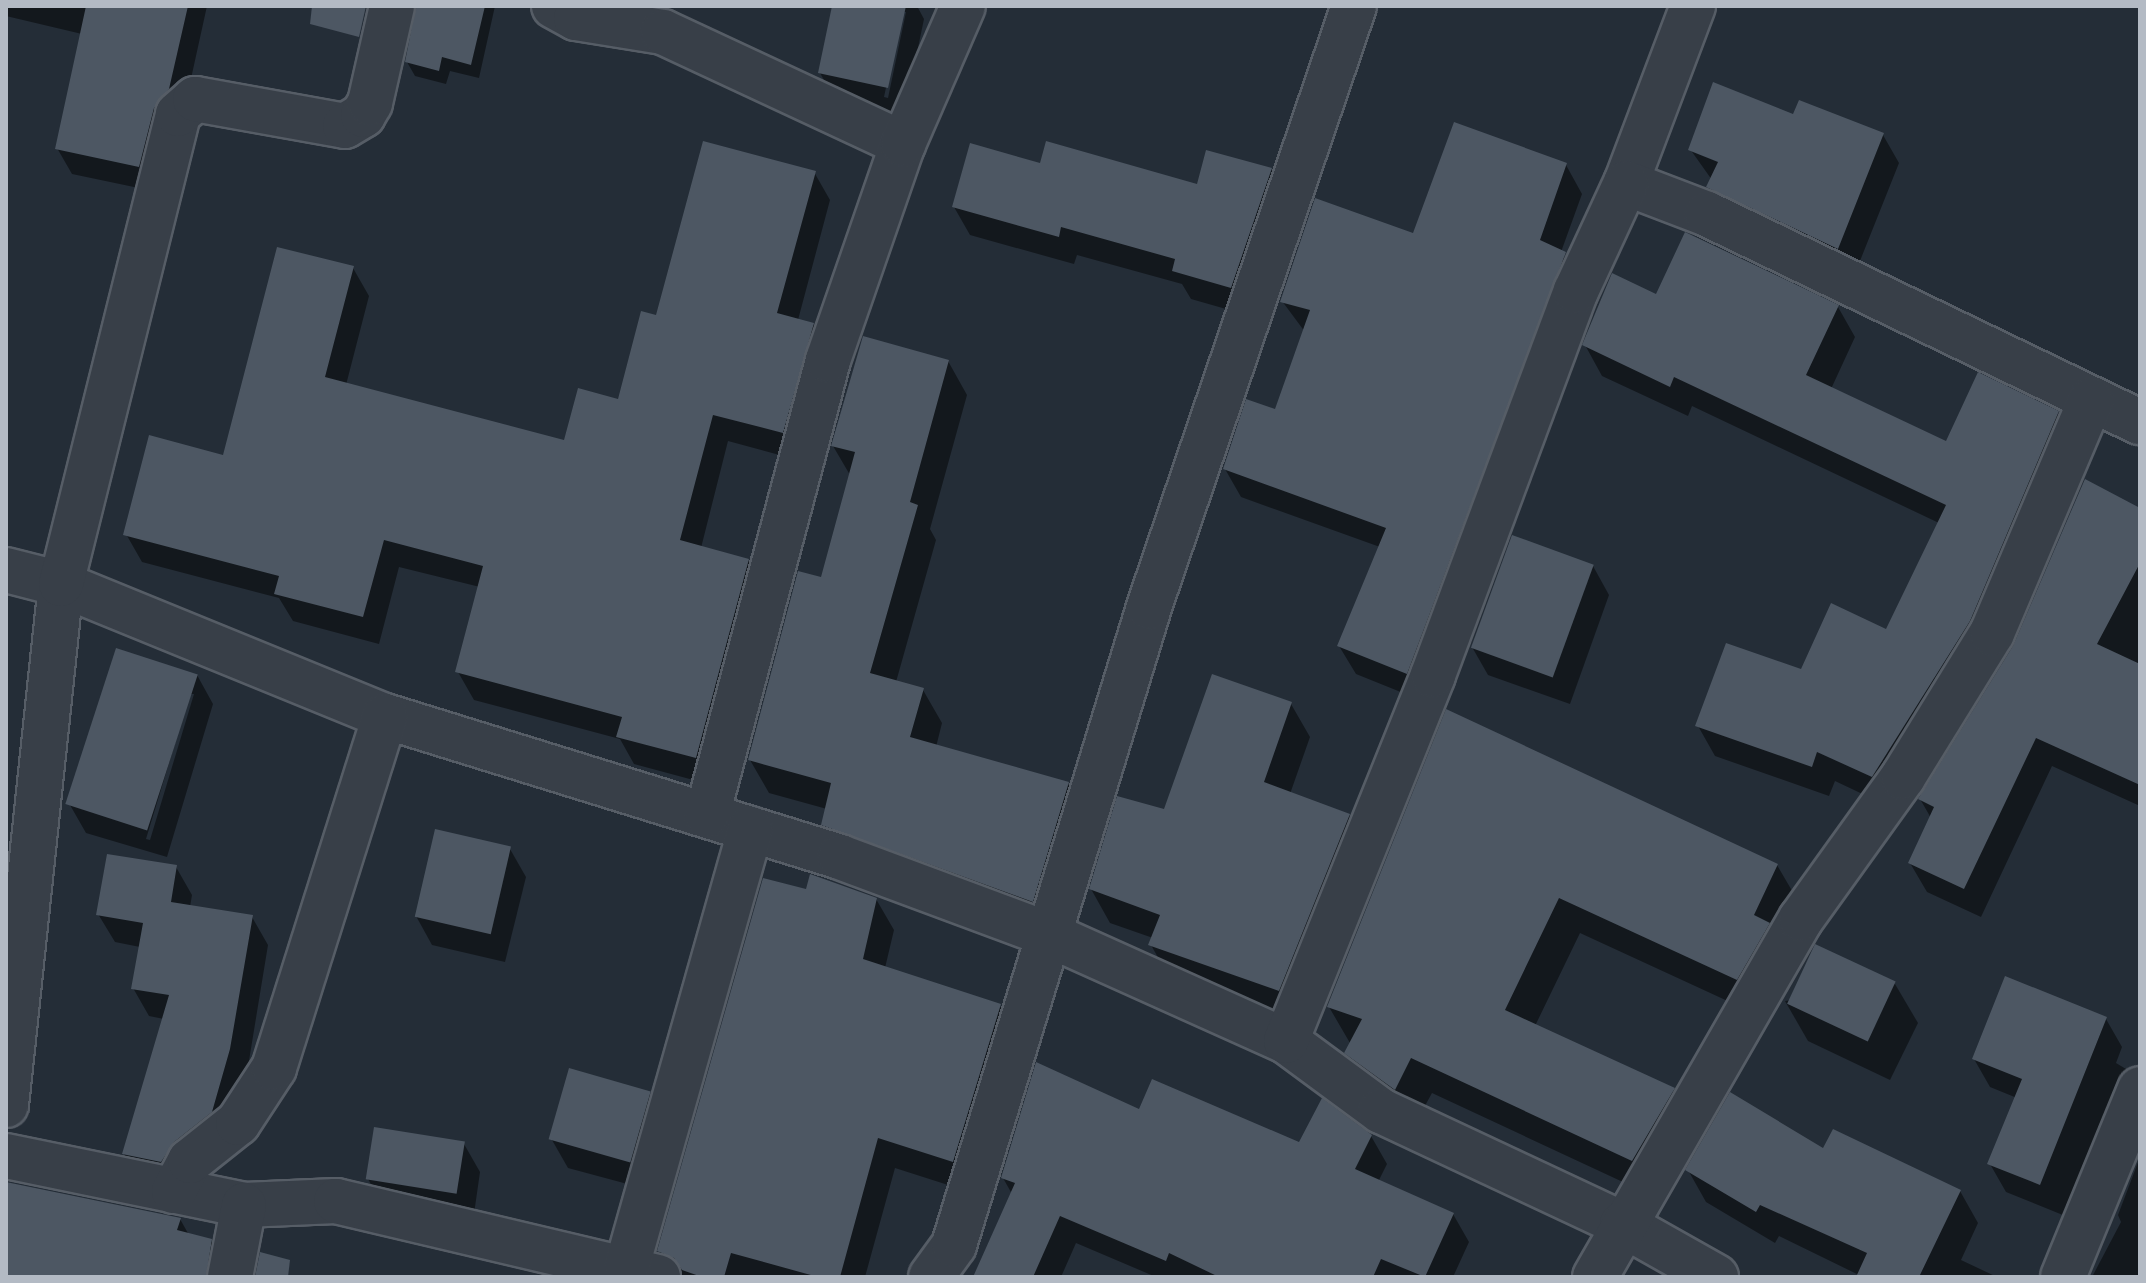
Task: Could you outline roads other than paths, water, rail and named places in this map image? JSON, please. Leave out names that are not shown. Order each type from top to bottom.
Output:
[{"type":"street","points":[[6,1105],[61,584],[178,114],[195,99],[345,126],[363,115],[370,103],[392,6]]},
{"type":"street","points":[[554,6],[576,18],[663,32],[903,144]]},
{"type":"street","points":[[707,815],[828,360],[903,144],[963,6]]},
{"type":"street","points":[[931,1277],[954,1245],[1052,936],[1149,607],[1354,6]]},
{"type":"street","points":[[1286,1041],[1433,675],[1576,291],[1626,183],[1693,6]]},
{"type":"street","points":[[1626,183],[1805,260],[2140,422]]},
{"type":"street","points":[[1595,1277],[1622,1224],[1801,919],[1903,777],[1992,633],[2091,400]]},
{"type":"street","points":[[6,570],[61,584],[385,716],[751,829],[1052,936],[1286,1041],[1381,1111],[1622,1224],[1716,1277]]},
{"type":"street","points":[[174,1191],[190,1161],[238,1123],[274,1068],[385,716]]},
{"type":"street","points":[[6,1156],[244,1205],[336,1201],[643,1272],[751,829]]},
{"type":"street","points":[[2063,1277],[2140,1089]]},
{"type":"street","points":[[230,1277],[244,1205]]}]
